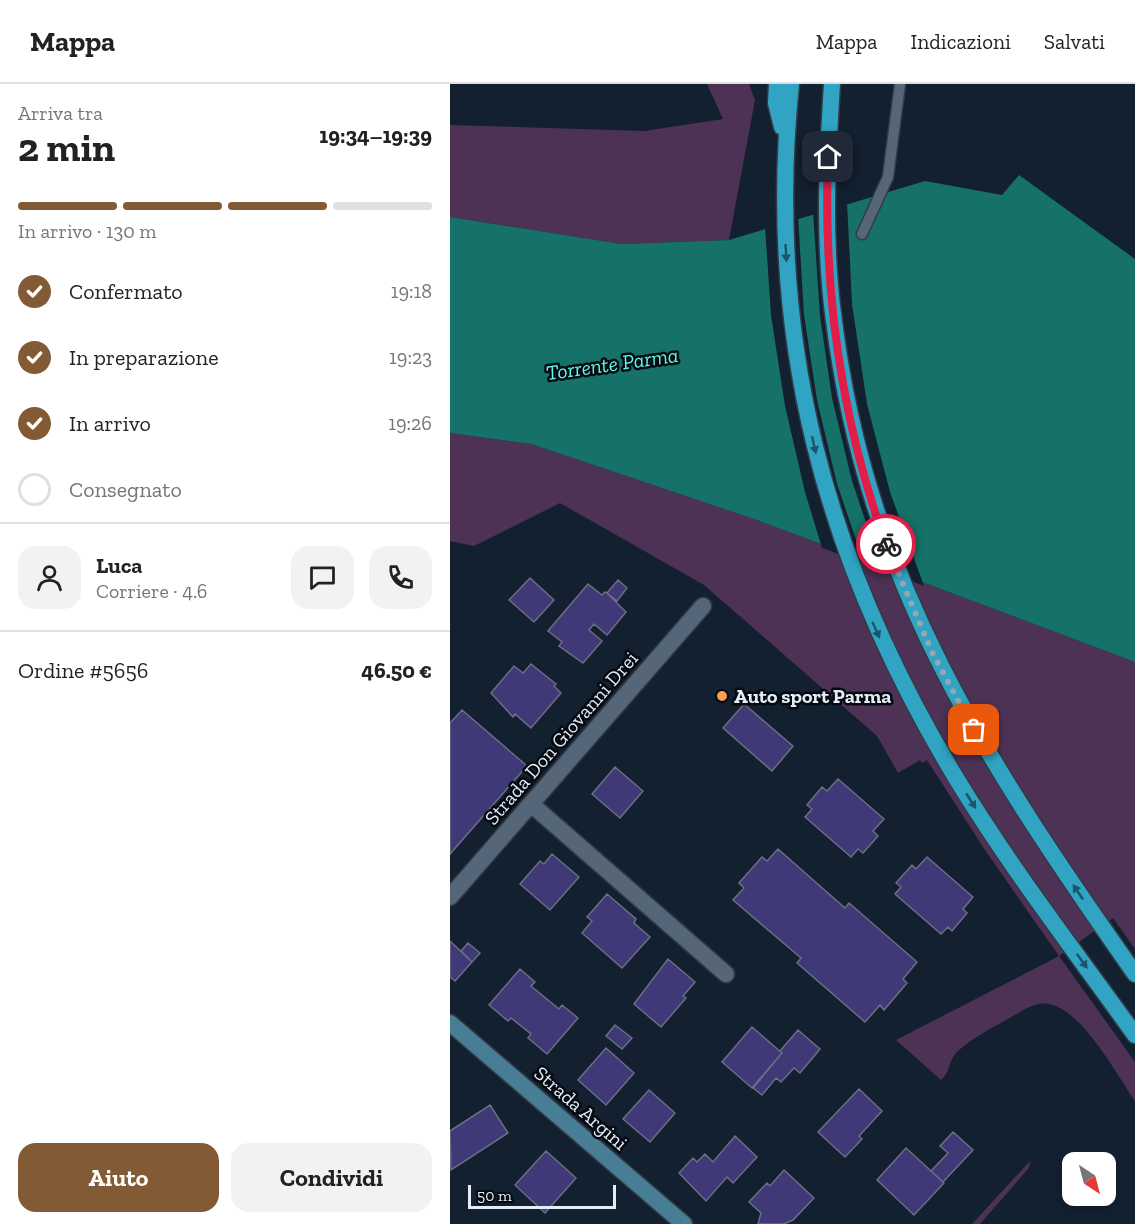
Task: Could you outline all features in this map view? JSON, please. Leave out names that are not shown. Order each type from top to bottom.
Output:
[{"type":"highway","points":[[777,84],[776,103],[785,142]]},
{"type":"highway","points":[[791,84],[785,142],[784,194],[786,265],[795,348],[804,401],[824,486],[850,564],[878,633],[940,751],[996,840],[1135,1035]]},
{"type":"highway","points":[[832,84],[826,194],[833,320],[842,377],[862,466],[885,539],[912,608],[974,730],[1048,848],[1135,974]]},
{"type":"highway","points":[[828,157],[840,84]]},
{"type":"main road","name":"Strada Argini","points":[[450,1023],[684,1224]]},
{"type":"street","name":"Strada Don Giovanni Drei","points":[[450,897],[703,606]]},
{"type":"street","points":[[531,804],[726,974]]},
{"type":"lane","points":[[862,234],[888,177],[900,84]]},
{"type":"shaded area","points":[[707,84],[749,84],[755,100],[729,240],[622,244],[450,217],[450,125],[644,131],[723,119]]},
{"type":"shaded area","points":[[450,433],[531,444],[754,519],[1135,662],[1135,949],[1113,918],[1059,956],[985,850],[927,760],[922,763],[920,760],[898,773],[877,736],[704,585],[560,503],[474,546],[450,541]]},
{"type":"shaded area","points":[[1059,956],[1135,1062],[1135,1101],[1081,1024],[1067,1012],[1053,1005],[1039,1004],[1030,1007],[964,1046],[955,1054],[941,1080],[896,1040]]},
{"type":"shaded area","points":[[1030,1161],[1029,1168],[980,1224],[972,1224]]},
{"type":"water","name":"Torrente Parma","points":[[1019,175],[1135,259],[1135,662],[754,519],[531,444],[450,433],[450,217],[622,244],[729,240],[925,181],[1002,195]]},
{"type":"pier","points":[[847,202],[852,304],[867,404],[890,492],[924,586],[882,570],[852,481],[832,398],[820,316],[813,212]]},
{"type":"pier","points":[[798,216],[804,315],[817,400],[837,484],[864,563],[822,548],[805,492],[785,406],[771,315],[765,226]]},
{"type":"building","points":[[530,578],[554,600],[534,622],[509,600]]},
{"type":"building","points":[[618,580],[627,588],[617,601],[607,593]]},
{"type":"building","points":[[588,584],[602,595],[607,593],[626,612],[607,635],[594,624],[589,630],[602,641],[583,663],[559,646],[562,642],[548,631]]},
{"type":"building","points":[[531,664],[556,684],[554,686],[561,693],[531,728],[515,714],[513,717],[491,693],[514,666],[523,673]]},
{"type":"building","points":[[744,704],[793,746],[772,771],[723,728]]},
{"type":"building","points":[[462,710],[527,766],[450,854],[450,723]]},
{"type":"building","points":[[615,767],[643,791],[620,818],[592,794]]},
{"type":"building","points":[[838,779],[884,819],[873,831],[878,836],[863,853],[858,849],[851,857],[805,817],[812,809],[807,805],[822,787],[827,791]]},
{"type":"building","points":[[778,849],[845,908],[849,903],[917,962],[903,979],[907,983],[884,1010],[880,1005],[865,1022],[797,963],[801,958],[733,900],[744,888],[739,883],[762,857],[767,861]]},
{"type":"building","points":[[552,854],[579,877],[550,910],[520,884],[540,861],[544,864]]},
{"type":"building","points":[[927,857],[973,897],[963,909],[967,913],[952,931],[948,927],[941,934],[895,894],[901,887],[896,883],[912,865],[916,869]]},
{"type":"building","points":[[607,894],[636,919],[634,923],[650,937],[622,968],[582,933],[592,921],[587,917]]},
{"type":"building","points":[[450,941],[472,962],[455,981],[450,977]]},
{"type":"building","points":[[468,943],[480,953],[472,962],[461,951]]},
{"type":"building","points":[[668,959],[695,982],[683,996],[686,998],[661,1027],[634,1004]]},
{"type":"building","points":[[520,969],[535,982],[531,986],[559,1009],[562,1005],[578,1018],[547,1054],[528,1038],[531,1034],[511,1018],[508,1021],[489,1005]]},
{"type":"building","points":[[615,1025],[632,1038],[622,1049],[606,1036]]},
{"type":"building","points":[[752,1027],[782,1053],[752,1088],[722,1062]]},
{"type":"building","points":[[798,1030],[820,1049],[800,1073],[794,1068],[781,1082],[776,1078],[762,1095],[753,1088]]},
{"type":"building","points":[[606,1048],[634,1073],[606,1105],[578,1080]]},
{"type":"building","points":[[859,1089],[882,1111],[859,1136],[862,1139],[845,1157],[818,1132]]},
{"type":"building","points":[[649,1090],[675,1113],[650,1142],[623,1119]]},
{"type":"building","points":[[490,1105],[508,1133],[451,1170],[450,1131]]},
{"type":"building","points":[[953,1132],[973,1150],[943,1182],[931,1171],[948,1153],[940,1146]]},
{"type":"building","points":[[735,1136],[757,1157],[733,1183],[727,1177],[706,1201],[679,1173],[693,1158],[697,1162],[705,1154],[713,1162]]},
{"type":"building","points":[[906,1148],[944,1183],[914,1215],[877,1180]]},
{"type":"building","points":[[546,1151],[576,1178],[545,1213],[515,1185]]},
{"type":"building","points":[[784,1170],[814,1198],[793,1220],[784,1224],[758,1224],[761,1213],[749,1202],[767,1183],[770,1186]]},
{"type":"way so far","points":[[886,544],[932,652],[974,730]]},
{"type":"place","name":"Auto sport Parma","points":[[722,696]]},
{"type":"route","points":[[828,157],[826,194],[833,320],[848,406],[862,466],[886,544]]}]
